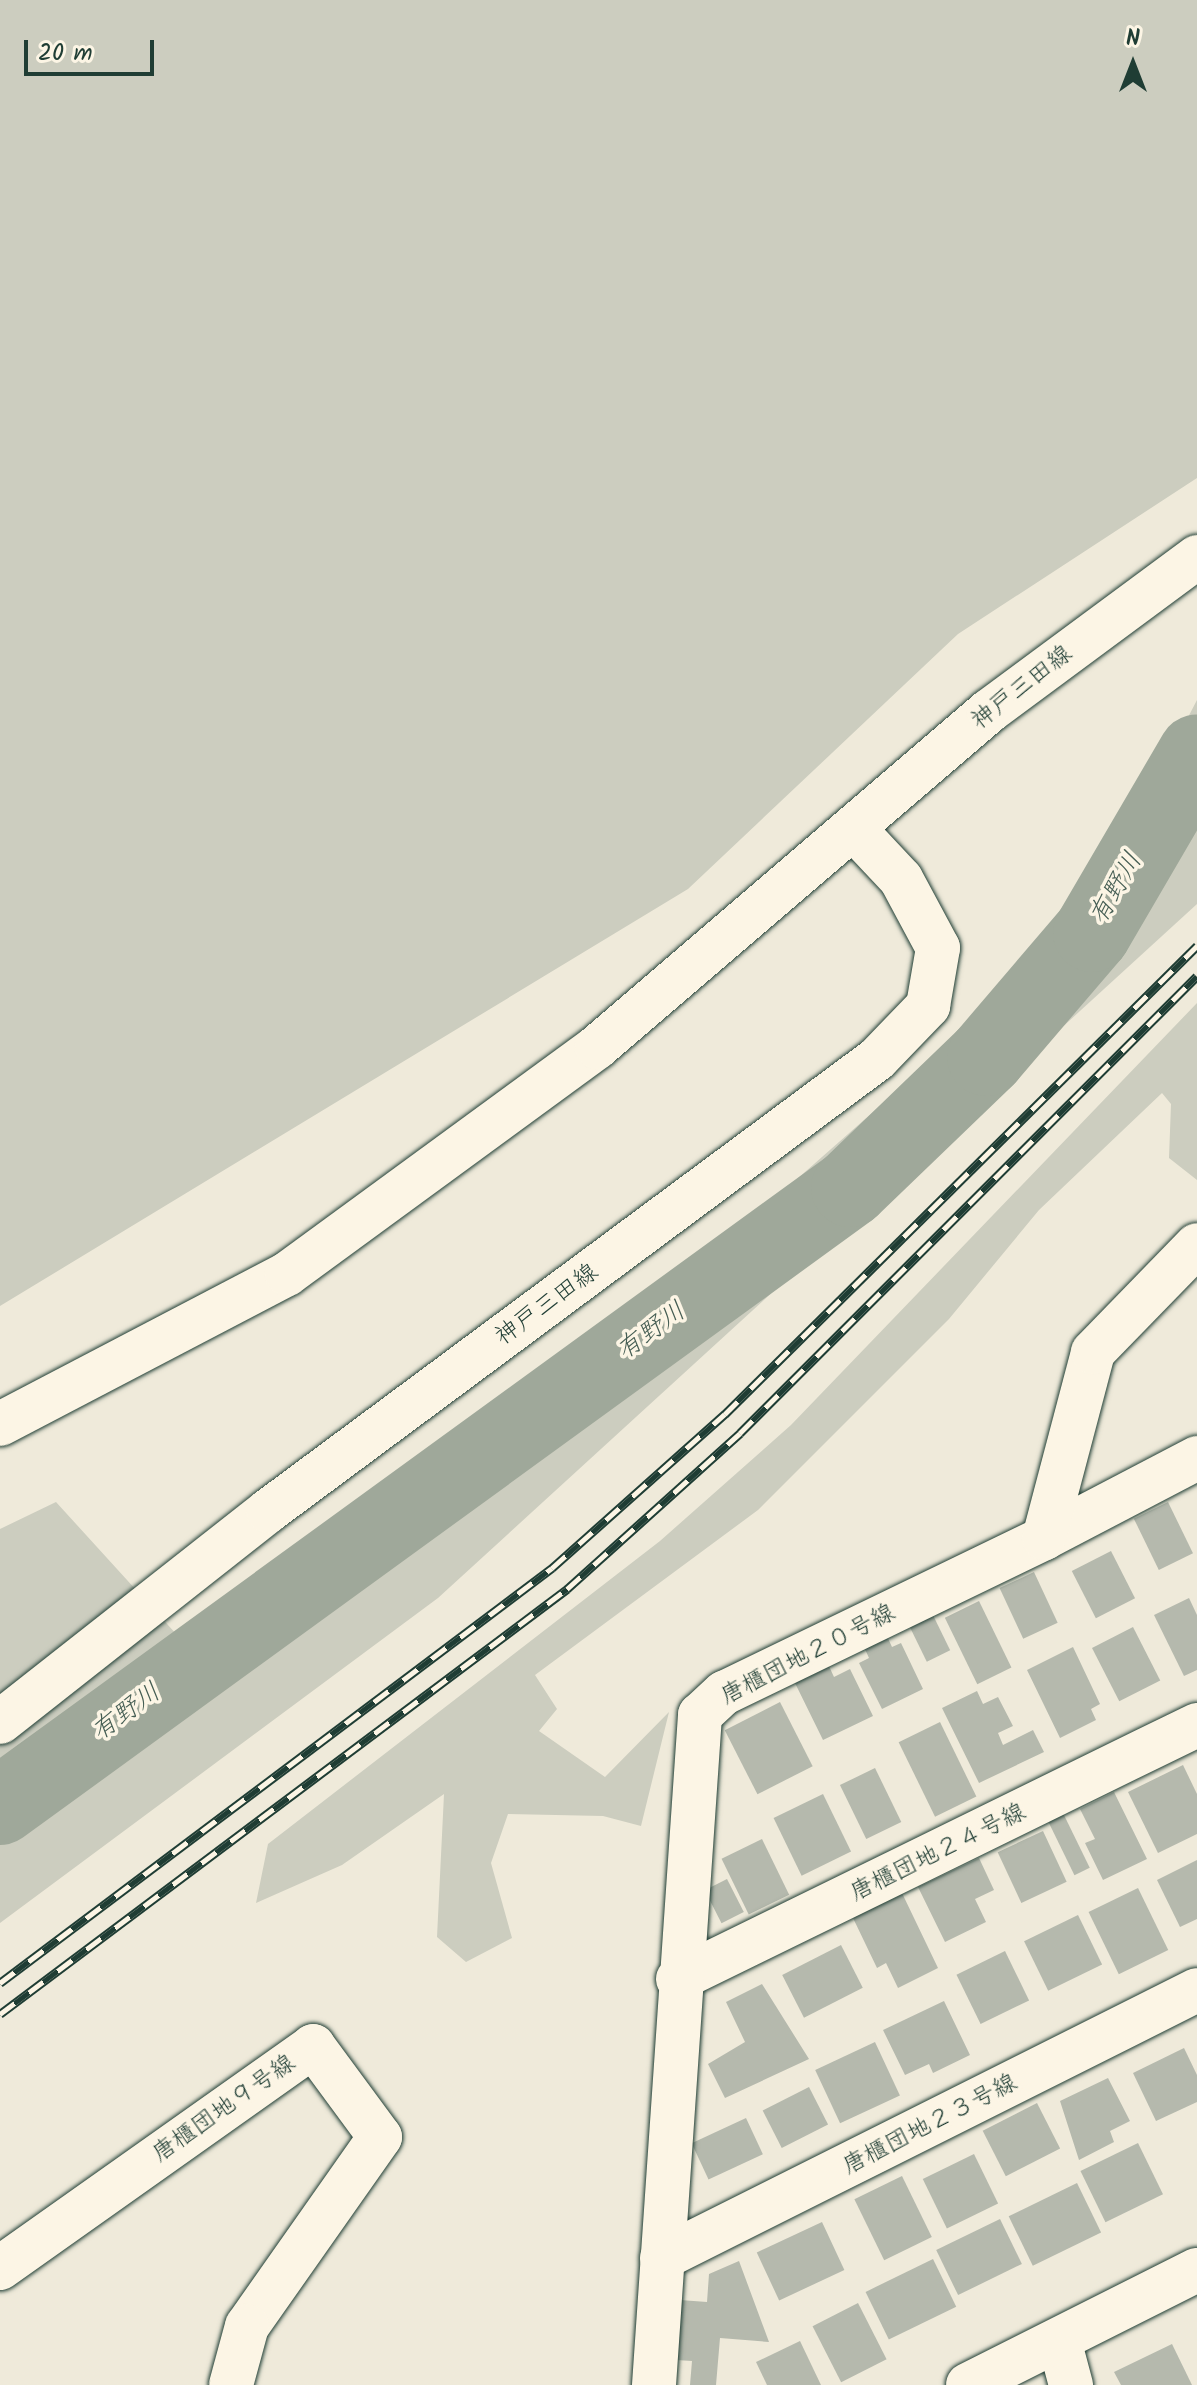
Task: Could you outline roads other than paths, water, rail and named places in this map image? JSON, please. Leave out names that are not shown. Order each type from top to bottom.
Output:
[{"type":"street","name":"神戸三田線","points":[[0,1424],[287,1274],[597,1047],[856,831],[989,711],[1197,557]]},
{"type":"street","name":"神戸三田線","points":[[0,1722],[268,1511],[877,1059],[928,1006],[938,948],[901,879],[856,831]]},
{"type":"street","points":[[1044,1538],[1093,1352],[1197,1245]]},
{"type":"street","name":"唐櫃団地２０号線","points":[[654,2385],[678,1979],[700,1715],[724,1693],[1044,1538],[1197,1458]]},
{"type":"street","name":"唐櫃団地２４号線","points":[[678,1979],[1197,1725]]},
{"type":"street","name":"唐櫃団地２３号線","points":[[662,2258],[1197,1990]]},
{"type":"street","name":"唐櫃団地９号線","points":[[0,2268],[313,2046],[380,2137],[247,2326],[231,2385]]},
{"type":"street","points":[[968,2385],[1197,2270]]},
{"type":"street","points":[[1059,2340],[1071,2385]]},
{"type":"waterway","name":"有野川","points":[[0,1806],[850,1188],[986,1057],[1092,933],[1197,753]]},
{"type":"railway","points":[[0,1983],[552,1568],[725,1414],[1197,946]]},
{"type":"railway","points":[[0,2014],[567,1589],[740,1433],[1197,976]]}]
